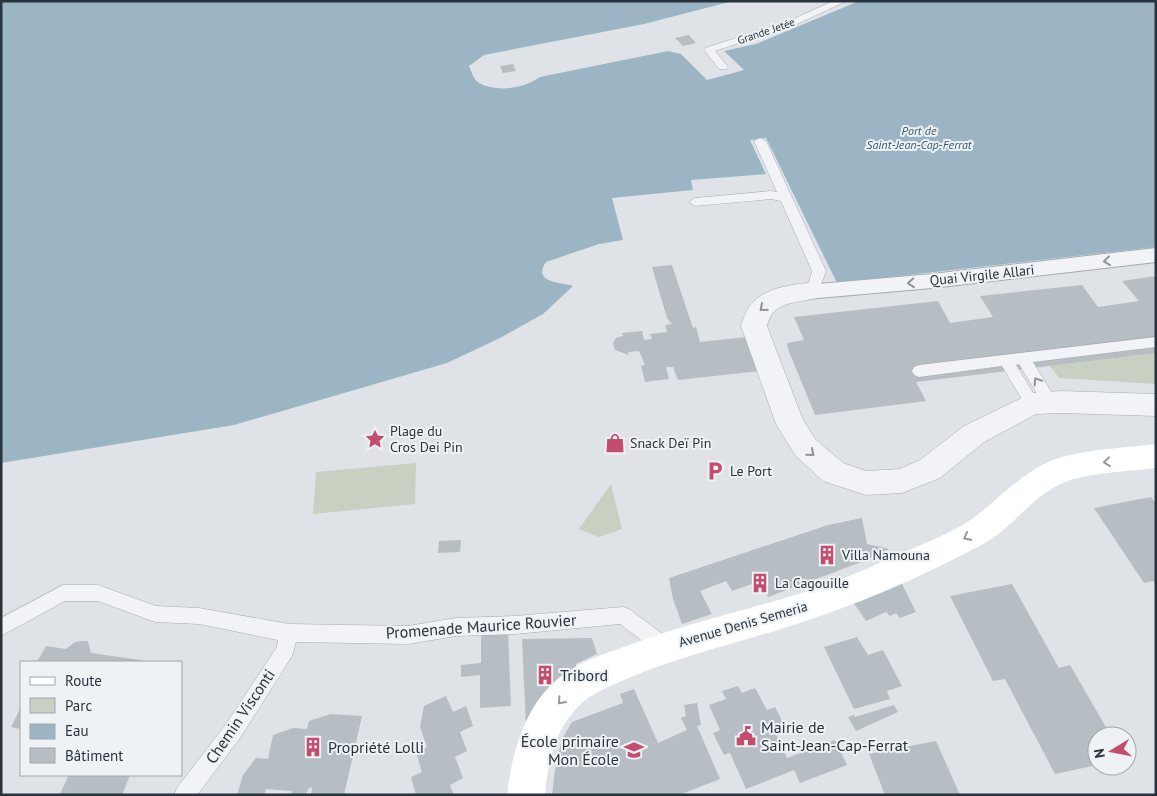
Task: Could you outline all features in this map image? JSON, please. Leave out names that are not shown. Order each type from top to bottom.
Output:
[{"type":"main road","name":"Avenue Denis Semeria","points":[[526,795],[529,767],[545,722],[559,703],[575,687],[594,675],[665,647],[830,598],[932,555],[977,532],[1025,492],[1055,472],[1095,463],[1156,456]]},
{"type":"street","name":"Quai Virgile Allari","points":[[807,292],[932,281],[1156,255]]},
{"type":"street","points":[[807,292],[785,295],[759,308],[755,315],[754,326],[790,424],[805,447],[833,472],[866,483],[902,482],[930,469],[974,434],[1041,403],[1156,405]]},
{"type":"lane","name":"Grande Jetée","points":[[723,67],[709,50],[792,23],[842,1]]},
{"type":"lane","points":[[760,141],[786,192],[819,271],[815,284],[807,292]]},
{"type":"lane","points":[[695,202],[786,192]]},
{"type":"lane","points":[[920,371],[1156,342]]},
{"type":"lane","points":[[1023,359],[1041,403]]},
{"type":"lane","points":[[1006,361],[1041,403]]},
{"type":"lane","name":"Promenade Maurice Rouvier","points":[[1,628],[63,593],[98,593],[155,614],[199,616],[289,633],[408,635],[456,627],[623,615],[665,647]]},
{"type":"lane","name":"Chemin Visconti","points":[[184,795],[233,731],[285,650],[289,633]]},
{"type":"green space","points":[[1156,353],[1156,384],[1059,378],[1050,366]]},
{"type":"green space","points":[[416,463],[415,504],[313,514],[316,472]]},
{"type":"green space","points":[[611,484],[622,529],[599,537],[579,529]]},
{"type":"water","name":"Port de Saint-Jean-Cap-Ferrat","points":[[1,1],[733,1],[644,24],[484,55],[469,66],[479,83],[494,88],[511,88],[527,84],[540,77],[668,51],[681,54],[707,80],[744,70],[724,51],[756,44],[859,1],[1156,1],[1156,247],[837,283],[766,138],[750,140],[766,174],[691,180],[693,190],[612,198],[623,240],[599,244],[546,262],[542,274],[545,278],[573,286],[543,314],[500,338],[447,363],[234,425],[1,463]]},
{"type":"building","points":[[689,35],[696,43],[683,46],[675,38]]},
{"type":"building","points":[[513,64],[516,71],[503,73],[500,66]]},
{"type":"building","points":[[672,265],[693,328],[696,327],[700,342],[747,337],[760,371],[678,380],[673,367],[666,367],[669,379],[645,382],[641,366],[645,365],[639,351],[628,352],[629,355],[615,350],[613,343],[616,338],[623,336],[622,333],[642,331],[644,340],[652,339],[650,334],[667,332],[665,325],[672,324],[667,318],[652,267]]},
{"type":"building","points":[[1156,276],[1156,353],[916,382],[926,401],[815,415],[788,349],[787,343],[804,340],[794,317],[938,301],[950,323],[993,317],[980,296],[1082,285],[1098,307],[1139,301],[1122,281]]},
{"type":"building","points":[[1151,497],[1156,504],[1156,584],[1154,581],[1144,583],[1094,508]]},
{"type":"building","points":[[862,518],[867,544],[889,549],[864,561],[768,597],[760,584],[753,587],[752,584],[732,591],[726,581],[700,591],[712,614],[682,624],[673,599],[669,578],[828,525]]},
{"type":"building","points":[[461,540],[460,552],[438,553],[439,541]]},
{"type":"building","points":[[901,582],[916,612],[900,618],[896,613],[890,616],[886,612],[866,621],[853,602]]},
{"type":"building","points":[[1012,584],[1059,668],[1070,665],[1105,726],[1087,726],[1087,767],[1055,774],[1005,679],[993,681],[950,596]]},
{"type":"building","points":[[508,632],[511,706],[480,708],[480,675],[461,677],[461,665],[481,663],[481,634]]},
{"type":"building","points":[[857,637],[868,655],[883,650],[902,686],[887,691],[890,699],[854,709],[824,647]]},
{"type":"building","name":"Tribord","points":[[592,638],[597,654],[576,664],[576,667],[526,727],[522,639]]},
{"type":"building","points":[[88,641],[91,653],[141,660],[38,661],[46,646],[66,649],[75,642]]},
{"type":"building","name":"Mairie de Saint-Jean-Cap-Ferrat","points":[[738,686],[742,693],[755,688],[767,710],[775,707],[783,723],[772,726],[787,758],[835,740],[847,765],[800,783],[794,770],[746,789],[730,753],[724,755],[713,733],[720,730],[709,705],[726,699],[722,691]]},
{"type":"building","name":"École primaire Mon École","points":[[634,689],[658,743],[687,730],[681,718],[686,716],[684,705],[697,703],[701,725],[697,726],[720,779],[679,795],[552,795],[562,739],[572,722],[623,703],[620,694]]},
{"type":"building","points":[[446,696],[453,712],[466,706],[473,726],[460,732],[467,751],[455,757],[463,778],[450,785],[454,795],[416,795],[411,777],[422,772],[416,752],[427,747],[420,727],[424,706]]},
{"type":"building","points":[[894,705],[898,712],[856,731],[848,717],[854,715],[855,717]]},
{"type":"building","points":[[20,709],[20,729],[11,727]]},
{"type":"building","name":"Propriété Lolli","points":[[331,714],[362,716],[344,795],[311,795],[312,787],[309,788],[305,795],[291,795],[292,791],[266,789],[264,795],[237,795],[243,775],[256,758],[268,759],[273,735],[293,728],[307,729],[309,721]]},
{"type":"building","points":[[936,741],[960,795],[885,795],[869,754]]},
{"type":"building","points":[[69,776],[130,776],[122,795],[60,794]]},
{"type":"place","name":"Plage du Cros Dei Pin","points":[[375,439]]},
{"type":"place","name":"Snack Deï Pin","points":[[615,443]]},
{"type":"place","name":"Le Port","points":[[715,471]]},
{"type":"place","name":"Villa Namouna","points":[[827,555]]},
{"type":"place","name":"La Cagouille","points":[[760,583]]},
{"type":"place","name":"Tribord","points":[[545,675]]},
{"type":"place","name":"Mairie de Saint-Jean-Cap-Ferrat","points":[[746,736]]},
{"type":"place","name":"Propriété Lolli","points":[[313,747]]},
{"type":"place","name":"École primaire Mon École","points":[[634,750]]}]
